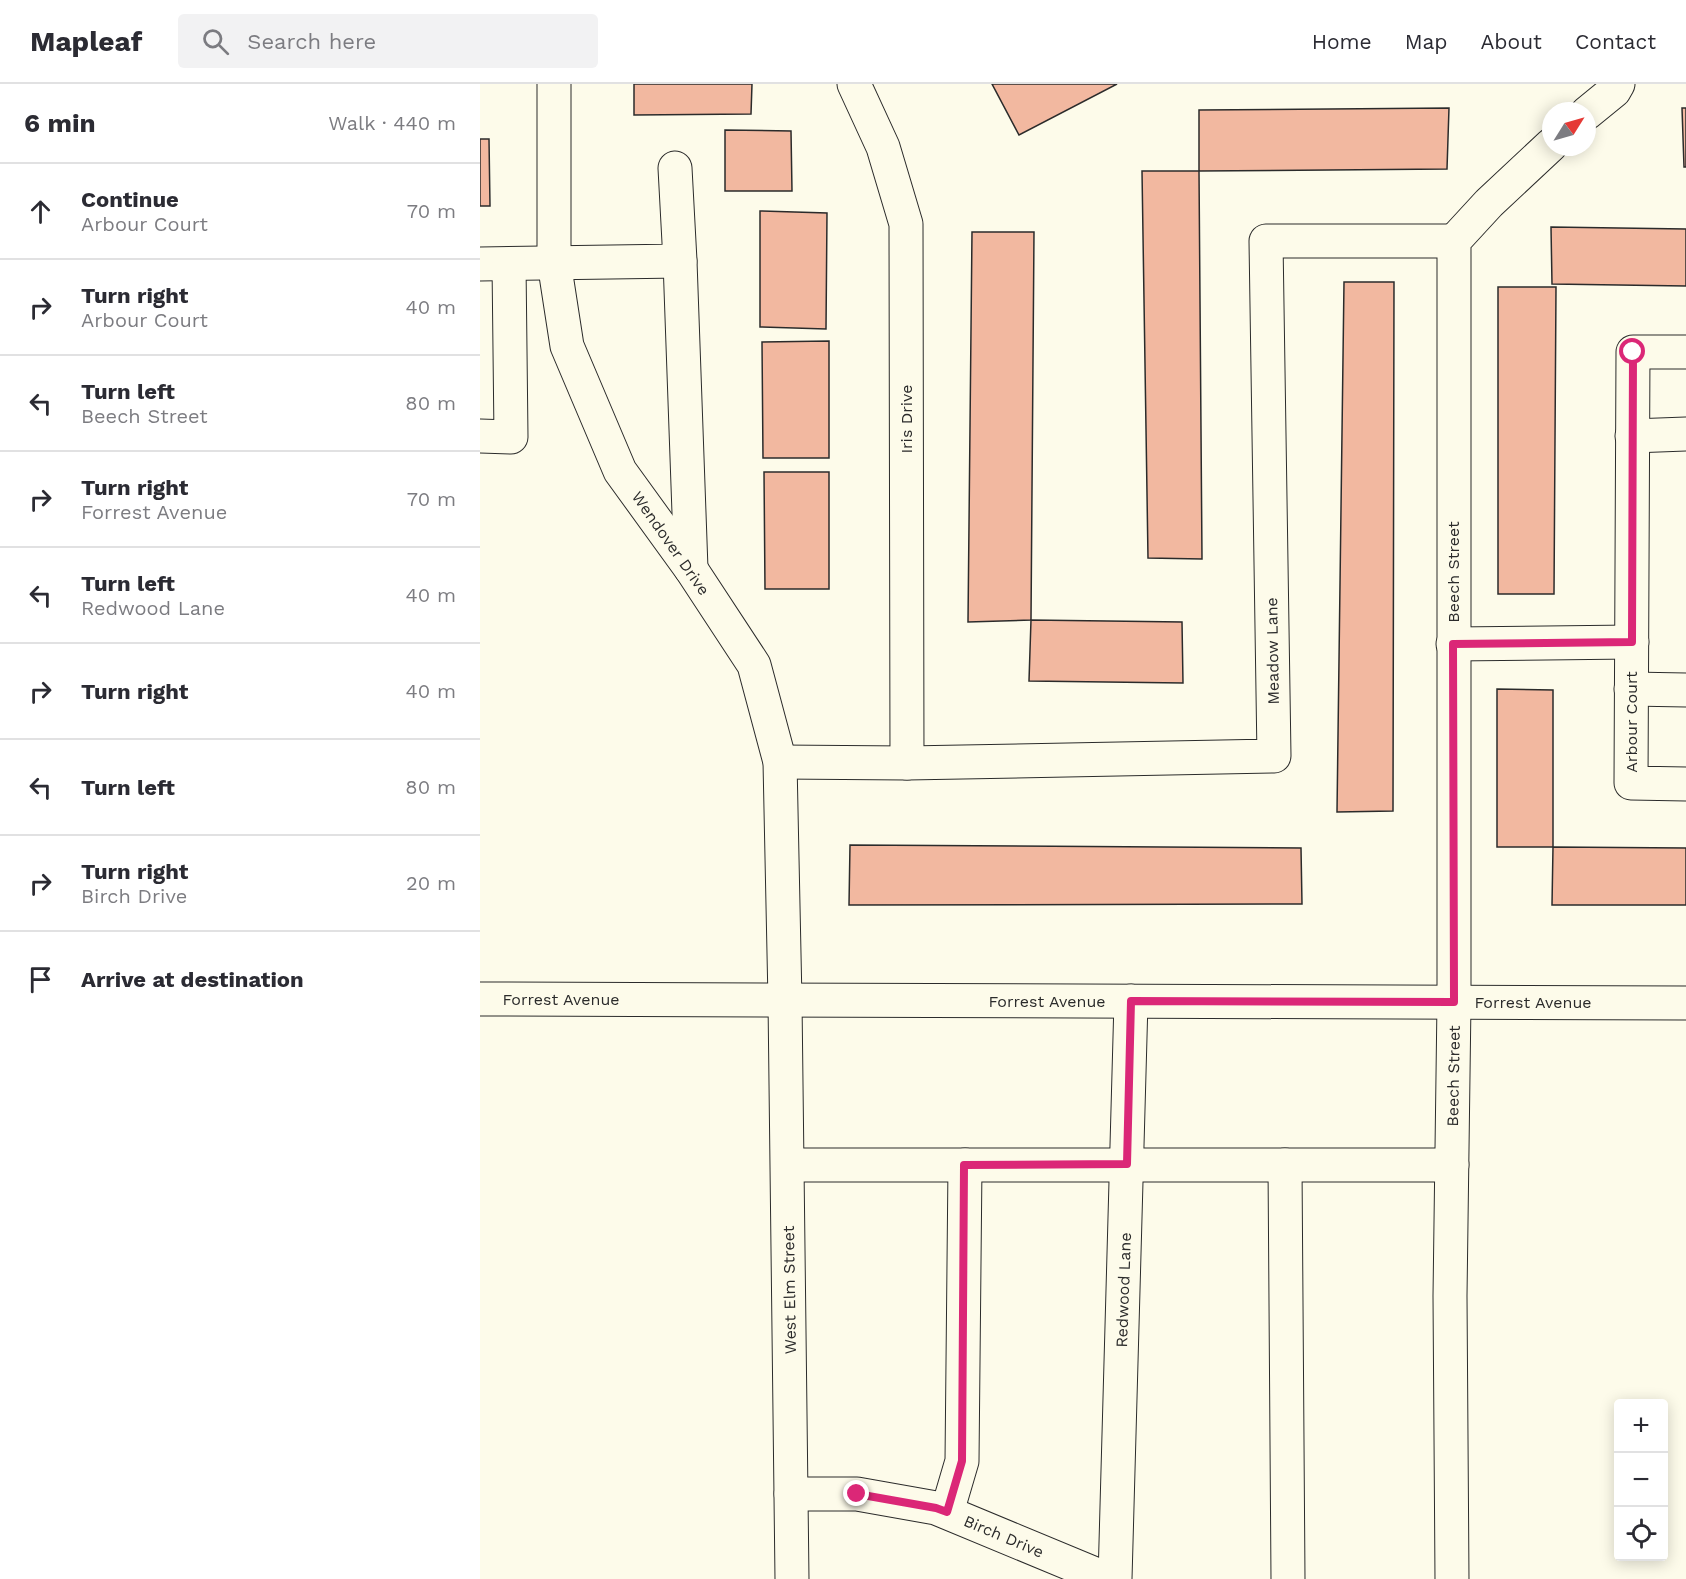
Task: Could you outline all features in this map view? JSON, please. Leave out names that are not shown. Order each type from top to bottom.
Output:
[{"type":"street","name":"Wendover Drive","points":[[554,84],[554,262],[567,346],[620,471],[691,569],[754,665],[780,762],[785,1001]]},
{"type":"street","name":"Iris Drive","points":[[854,84],[883,147],[906,224],[907,763]]},
{"type":"street","points":[[1596,106],[1614,91],[1618,84]]},
{"type":"street","points":[[1454,241],[1489,203],[1542,153]]},
{"type":"street","points":[[675,168],[691,569]]},
{"type":"street","name":"Meadow Lane","points":[[780,762],[907,763],[1274,756],[1266,241],[1454,241]]},
{"type":"street","name":"Beech Street","points":[[1452,1579],[1450,1296],[1454,1002],[1454,241]]},
{"type":"street","points":[[480,436],[511,437],[494,264],[680,261]]},
{"type":"street","name":"Arbour Court","points":[[1686,352],[1633,352],[1631,689],[1631,783],[1686,784]]},
{"type":"street","points":[[1632,436],[1686,434]]},
{"type":"street","points":[[1453,644],[1632,642]]},
{"type":"street","points":[[1631,689],[1686,690]]},
{"type":"street","name":"Forrest Avenue","points":[[480,999],[1686,1003]]},
{"type":"street","name":"West Elm Street","points":[[785,1001],[792,1579]]},
{"type":"street","name":"Redwood Lane","points":[[1115,1579],[1131,1001]]},
{"type":"street","points":[[788,1165],[1452,1165]]},
{"type":"street","points":[[947,1512],[962,1461],[964,1165]]},
{"type":"street","points":[[1286,1165],[1288,1579]]},
{"type":"street","name":"Birch Drive","points":[[791,1494],[857,1494],[936,1508],[1107,1579]]},
{"type":"building","points":[[634,84],[752,84],[751,114],[634,115]]},
{"type":"building","points":[[992,84],[1117,84],[1019,135]]},
{"type":"building","points":[[1449,108],[1447,169],[1199,171],[1199,110]]},
{"type":"building","points":[[1682,108],[1686,108],[1686,167],[1684,167]]},
{"type":"building","points":[[725,130],[791,131],[792,191],[725,191]]},
{"type":"building","points":[[480,139],[489,139],[490,206],[480,206]]},
{"type":"building","points":[[1142,171],[1199,171],[1202,559],[1148,558]]},
{"type":"building","points":[[760,211],[827,213],[826,329],[760,327]]},
{"type":"building","points":[[1551,227],[1686,229],[1686,286],[1552,284]]},
{"type":"building","points":[[972,232],[1034,232],[1031,620],[968,622]]},
{"type":"building","points":[[1344,282],[1394,282],[1393,811],[1337,812]]},
{"type":"building","points":[[1498,287],[1556,287],[1554,594],[1498,594]]},
{"type":"building","points":[[829,341],[829,458],[763,458],[762,342]]},
{"type":"building","points":[[764,472],[829,472],[829,589],[765,589]]},
{"type":"building","points":[[1031,620],[1182,622],[1183,683],[1029,681]]},
{"type":"building","points":[[1497,689],[1553,690],[1553,847],[1497,847]]},
{"type":"building","points":[[850,845],[1301,848],[1302,904],[849,905]]},
{"type":"building","points":[[1553,847],[1686,848],[1686,905],[1552,905]]},
{"type":"route","points":[[857,1494],[947,1512],[962,1461],[964,1165],[1127,1164],[1131,1001],[1454,1002],[1453,644],[1632,642],[1633,352]]}]
